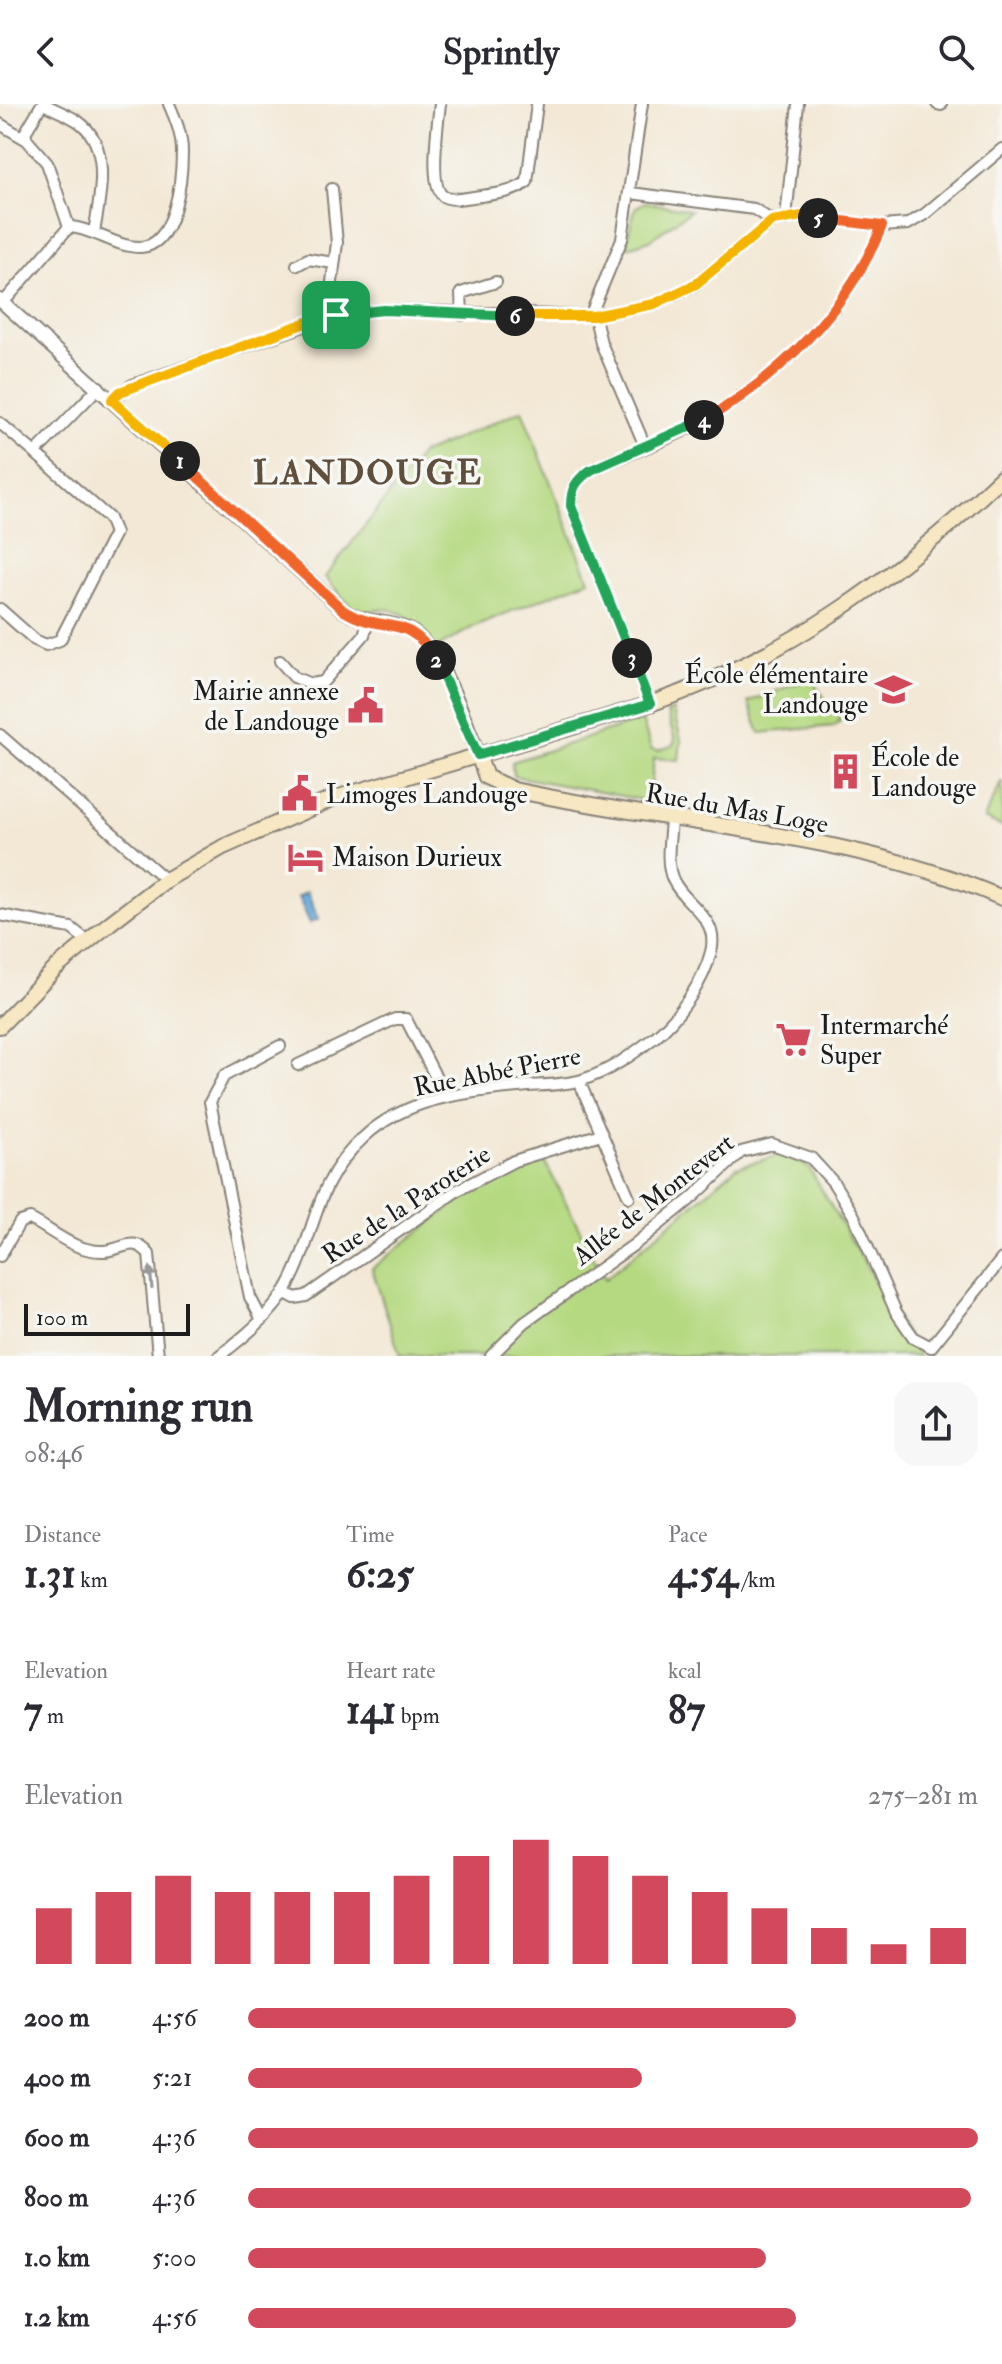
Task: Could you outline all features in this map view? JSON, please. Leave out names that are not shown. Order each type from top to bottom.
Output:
[{"type":"main road","points":[[0,1026],[56,968],[166,880],[223,847],[320,804],[688,692],[775,651],[833,617],[905,564],[1002,477]]},
{"type":"main road","name":"Rue du Mas Loge","points":[[478,755],[486,777],[493,783],[889,861],[962,881],[1002,898]]},
{"type":"street","points":[[27,140],[25,133],[43,104],[81,123],[96,146],[102,182],[94,232]]},
{"type":"street","points":[[69,227],[94,232],[136,248],[161,240],[170,227],[182,153],[179,128],[169,104]]},
{"type":"street","points":[[440,104],[435,161],[438,189],[443,196],[454,198],[508,191],[527,182],[537,104]]},
{"type":"street","points":[[642,104],[622,239],[597,298],[594,316],[601,343],[645,446]]},
{"type":"street","points":[[786,217],[798,104]]},
{"type":"street","points":[[0,124],[27,140],[47,163],[69,227]]},
{"type":"street","points":[[112,400],[132,385],[336,315],[384,310],[462,315],[594,316],[654,304],[696,284],[772,221],[802,216],[882,226],[908,224],[925,214],[1002,149]]},
{"type":"street","points":[[332,189],[337,243],[331,290],[336,315]]},
{"type":"street","points":[[631,193],[754,209],[772,221]]},
{"type":"street","points":[[650,704],[571,506],[571,491],[579,479],[707,419],[750,391],[824,320],[870,258],[882,226]]},
{"type":"street","points":[[69,227],[1,302],[99,387],[344,611],[368,622],[405,628],[424,640],[478,755]]},
{"type":"street","points":[[297,265],[308,259],[334,263]]},
{"type":"street","points":[[462,315],[461,293],[496,282]]},
{"type":"street","points":[[35,453],[99,387]]},
{"type":"street","points":[[0,423],[109,518],[115,533],[60,640],[46,645],[35,640],[0,609]]},
{"type":"street","points":[[280,661],[294,677],[311,684],[323,682],[364,635],[368,622]]},
{"type":"street","points":[[0,735],[166,880]]},
{"type":"street","name":"Rue Abbé Pierre","points":[[219,1356],[262,1320],[284,1292],[323,1189],[339,1163],[363,1137],[389,1118],[446,1097],[579,1081],[632,1055],[668,1026],[686,1001],[711,950],[708,923],[674,883],[671,873],[671,820]]},
{"type":"street","points":[[0,915],[71,928],[89,942]]},
{"type":"street","points":[[298,1065],[395,1019],[406,1019],[446,1097]]},
{"type":"street","points":[[262,1320],[250,1297],[210,1102],[224,1076],[280,1046]]},
{"type":"street","points":[[579,1081],[629,1197]]},
{"type":"street","name":"Rue de la Paroterie","points":[[284,1292],[295,1298],[306,1296],[458,1190],[514,1161],[546,1148],[601,1134]]},
{"type":"street","name":"Allée de Montevert","points":[[491,1356],[524,1323],[635,1244],[692,1198],[741,1152],[772,1144],[811,1158],[833,1182],[854,1216],[896,1312],[914,1338],[931,1347],[1002,1259]]},
{"type":"street","points":[[0,1256],[20,1222],[30,1219],[59,1239],[86,1249],[103,1251],[130,1243],[141,1245],[149,1254],[158,1356]]},
{"type":"green space","points":[[645,202],[691,210],[650,240],[625,248],[635,208]]},
{"type":"green space","points":[[522,410],[589,580],[477,625],[431,651],[419,629],[403,615],[383,609],[358,615],[325,577],[421,454]]},
{"type":"green space","points":[[810,678],[841,720],[834,726],[760,733],[748,702]]},
{"type":"green space","points":[[673,710],[681,740],[679,760],[654,758],[650,799],[675,801],[675,806],[513,776],[512,762],[642,720],[651,749],[657,751],[672,746],[675,741],[667,713]]},
{"type":"green space","points":[[1002,781],[1002,827],[984,819]]},
{"type":"green space","points":[[784,1154],[809,1168],[919,1356],[400,1356],[372,1268],[461,1199],[542,1156],[605,1279],[737,1167]]},
{"type":"water","points":[[307,892],[319,919],[310,923],[298,897]]},
{"type":"place","name":"École élémentaire Landouge","points":[[894,689]]},
{"type":"place","name":"Mairie annexe de Landouge","points":[[365,706]]},
{"type":"place","name":"École de Landouge","points":[[845,772]]},
{"type":"place","name":"Limoges Landouge","points":[[300,794]]},
{"type":"place","name":"Maison Durieux","points":[[306,857]]},
{"type":"place","name":"Intermarché Super","points":[[794,1040]]},
{"type":"district","name":"LANDOUGE","points":[[368,472]]},
{"type":"route","points":[[802,216],[882,226],[870,258],[824,320],[750,391],[707,419],[591,470],[579,479],[571,491],[571,506],[650,704],[478,755],[441,669],[424,640],[405,628],[368,622],[344,611],[322,587],[112,400],[132,385],[308,322],[336,315],[384,310],[520,317],[594,316],[654,304],[696,284],[772,221],[802,216]]}]
